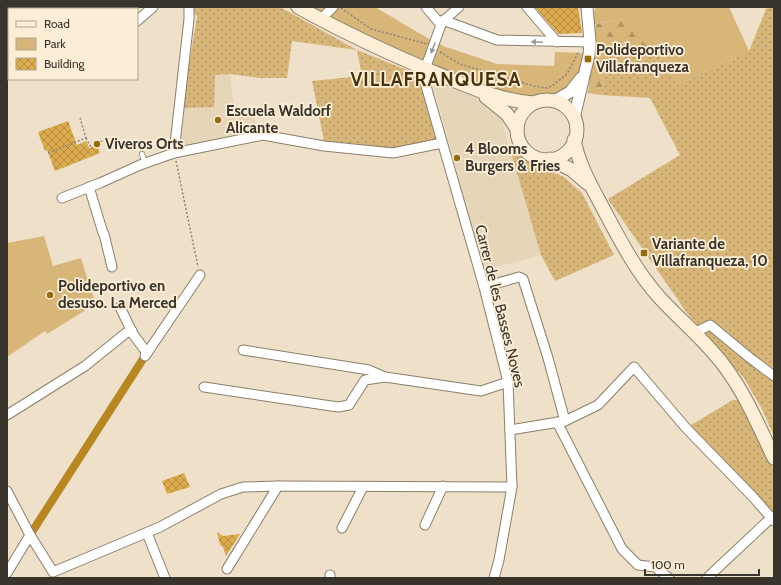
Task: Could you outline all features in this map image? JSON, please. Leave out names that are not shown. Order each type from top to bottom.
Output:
[{"type":"main road","points":[[298,7],[371,45],[478,91],[507,100],[533,103]]},
{"type":"main road","points":[[478,91],[502,109],[517,129]]},
{"type":"main road","points":[[591,188],[572,170],[550,159],[537,158],[526,152],[519,141],[517,129],[520,117],[533,103],[543,100],[554,101],[566,107],[574,118],[576,129],[574,140],[578,157],[591,188],[625,250],[640,273],[666,305],[696,332],[716,355],[735,381],[774,458]]},
{"type":"main road","points":[[550,159],[565,153],[574,140]]},
{"type":"street","points":[[138,20],[153,7]]},
{"type":"street","points":[[174,154],[189,19],[189,7]]},
{"type":"street","points":[[321,19],[333,7]]},
{"type":"street","points":[[426,7],[442,23],[497,40],[590,42]]},
{"type":"street","points":[[425,69],[442,23],[459,7]]},
{"type":"street","points":[[527,7],[557,42]]},
{"type":"street","points":[[574,118],[583,74],[589,55],[590,42],[587,7]]},
{"type":"street","name":"Carrer de les Basses Noves","points":[[425,69],[424,79],[484,287],[508,382],[512,487],[499,560],[494,578]]},
{"type":"street","points":[[554,101],[570,92],[583,74]]},
{"type":"street","points":[[62,198],[145,164],[174,154],[263,135],[324,146],[393,153],[442,144]]},
{"type":"street","points":[[89,188],[104,234],[112,267]]},
{"type":"street","points":[[120,307],[146,355],[200,275]]},
{"type":"street","points":[[484,287],[519,277],[523,279],[548,358],[561,421],[622,549],[638,565],[655,568],[668,578]]},
{"type":"street","points":[[696,332],[710,325],[774,376]]},
{"type":"street","points":[[7,415],[85,366],[126,333],[132,331]]},
{"type":"street","points":[[242,350],[369,370],[385,377],[481,391],[508,382]]},
{"type":"street","points":[[510,430],[561,421],[598,405],[634,367],[686,428],[754,497],[773,519],[707,578]]},
{"type":"street","points":[[204,387],[338,407],[349,405],[365,380],[385,377]]},
{"type":"street","points":[[227,569],[278,486]]},
{"type":"street","points":[[426,525],[443,486]]},
{"type":"street","points":[[8,494],[30,535],[53,572],[147,533],[221,494],[243,487],[512,487]]},
{"type":"street","points":[[342,528],[363,487]]},
{"type":"street","points":[[147,533],[165,578]]},
{"type":"street","points":[[7,574],[30,535]]},
{"type":"lane","points":[[142,154],[145,164]]},
{"type":"path","points":[[339,7],[371,29],[424,42],[460,64],[540,87],[547,88],[552,86],[567,75],[576,58]]},
{"type":"path","points":[[80,118],[90,146],[107,139]]},
{"type":"path","points":[[48,154],[86,138]]},
{"type":"path","points":[[174,154],[200,275]]},
{"type":"shaded area","name":"Escuela Waldorf Alicante","points":[[230,74],[234,106],[256,107],[255,132],[188,147],[182,145],[179,139],[182,108],[214,106],[214,75]]},
{"type":"shaded area","points":[[431,77],[482,99],[501,118],[541,255],[484,270]]},
{"type":"green space","points":[[187,7],[280,7],[357,50],[292,41],[287,78],[260,78],[230,74],[215,75],[214,107],[182,108],[197,16]]},
{"type":"green space","points":[[310,7],[375,7],[443,46],[497,64],[554,66],[555,52],[585,53],[581,68],[575,80],[567,88],[545,96],[515,93],[478,84],[439,69],[399,52]]},
{"type":"green space","points":[[596,7],[729,7],[749,51],[679,84],[651,35],[628,18],[589,25]]},
{"type":"green space","points":[[767,7],[774,7],[774,366],[762,371],[774,379],[774,436],[762,409],[744,378],[687,313],[608,199],[680,155],[650,98],[601,95],[611,50],[626,42],[664,57],[679,84],[749,51]]},
{"type":"green space","points":[[628,18],[651,35],[664,57],[625,42],[611,50],[601,95],[588,93],[596,24]]},
{"type":"green space","points":[[357,50],[419,75],[437,143],[394,151],[358,144],[324,141],[312,81],[362,76]]},
{"type":"green space","points":[[510,149],[526,160],[564,177],[582,193],[614,255],[555,281],[541,255]]},
{"type":"green space","name":"Polideportivo en desuso. La Merced","points":[[44,236],[53,266],[81,258],[95,300],[100,299],[101,303],[89,308],[47,334],[45,331],[7,357],[7,243]]},
{"type":"green space","points":[[733,400],[739,400],[774,467],[774,513],[686,428]]},
{"type":"building","points":[[535,7],[578,7],[582,33],[558,34]]},
{"type":"building","points":[[68,121],[77,145],[86,141],[89,148],[97,145],[100,153],[55,171],[38,132]]},
{"type":"building","points":[[184,473],[190,487],[167,494],[162,481]]},
{"type":"building","points":[[217,532],[223,536],[240,534],[226,556],[223,547],[220,545]]},
{"type":"waterway","points":[[30,535],[145,356]]},
{"type":"place","name":"Polideportivo Villafranqueza","points":[[588,59]]},
{"type":"place","name":"Escuela Waldorf Alicante","points":[[218,120]]},
{"type":"place","name":"Viveros Orts","points":[[97,144]]},
{"type":"place","name":"4 Blooms Burgers & Fries","points":[[457,158]]},
{"type":"place","name":"Variante de Villafranqueza, 10","points":[[644,253]]},
{"type":"place","name":"Polideportivo en desuso. La Merced","points":[[50,295]]},
{"type":"district","name":"VILLAFRANQUESA","points":[[436,79]]}]
